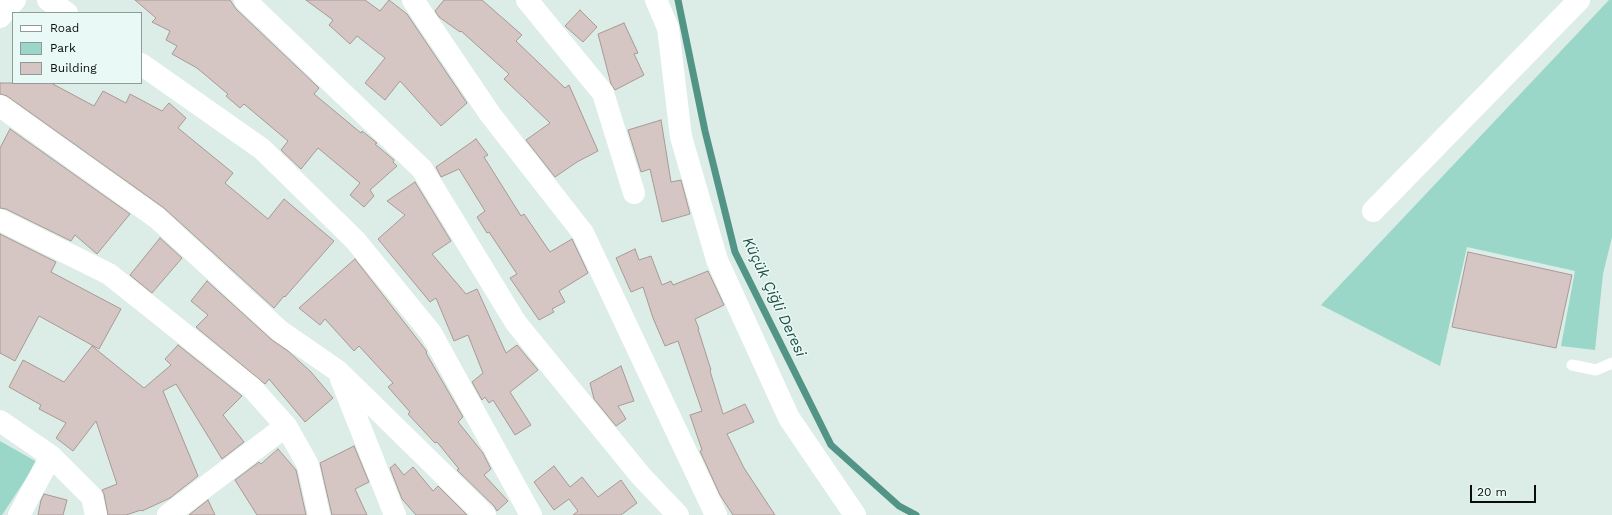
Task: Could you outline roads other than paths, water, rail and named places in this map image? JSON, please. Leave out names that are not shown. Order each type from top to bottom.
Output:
[{"type":"street","points":[[0,17],[15,0]]},
{"type":"street","points":[[48,0],[66,12]]},
{"type":"street","points":[[245,0],[422,169],[516,323],[642,476],[678,515]]},
{"type":"street","points":[[413,0],[490,114],[583,233],[716,515]]},
{"type":"street","points":[[527,0],[603,93],[634,193]]},
{"type":"street","points":[[656,0],[668,28],[680,137],[717,260],[789,418],[855,515]]},
{"type":"street","points":[[1373,211],[1579,0]]},
{"type":"street","points":[[142,65],[262,149],[355,240],[431,334],[531,515]]},
{"type":"street","points":[[0,106],[157,218],[280,330],[338,371],[485,515]]},
{"type":"street","points":[[0,220],[109,274],[252,388],[286,426],[308,465],[319,515]]},
{"type":"street","points":[[338,371],[395,515]]},
{"type":"street","points":[[0,421],[51,456],[92,497],[96,515]]},
{"type":"street","points":[[168,515],[286,426]]},
{"type":"street","points":[[19,515],[51,456]]},
{"type":"lane","points":[[1572,365],[1596,370],[1612,363]]},
{"type":"waterway","name":"Küçük Çiğli Deresi","points":[[678,0],[705,131],[735,252],[831,445],[899,506],[916,515]]}]
